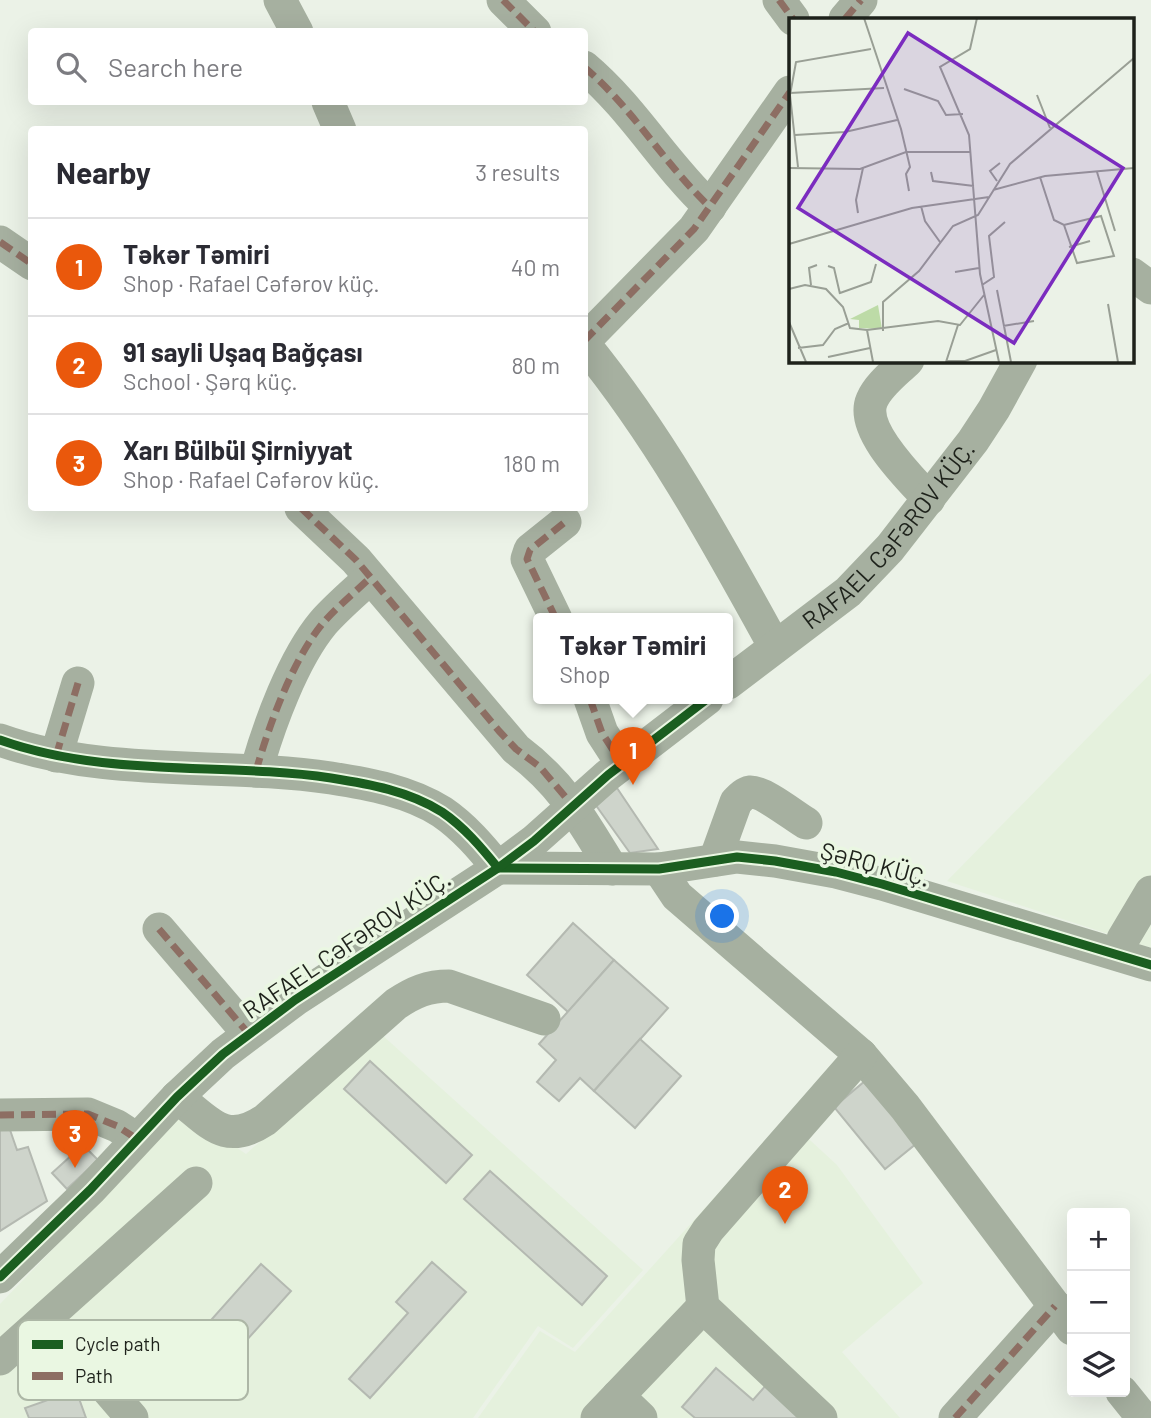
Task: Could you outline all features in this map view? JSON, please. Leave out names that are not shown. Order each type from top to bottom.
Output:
[{"type":"street","points":[[280,0],[295,28]]},
{"type":"street","points":[[503,0],[530,28]]},
{"type":"street","points":[[779,0],[792,18]]},
{"type":"street","points":[[846,18],[861,0]]},
{"type":"street","points":[[588,71],[618,98],[676,173],[710,207]]},
{"type":"street","points":[[588,339],[675,251],[710,207],[789,93]]},
{"type":"street","points":[[329,105],[338,126]]},
{"type":"street","points":[[0,242],[28,261]]},
{"type":"street","points":[[1134,275],[1151,288]]},
{"type":"street","points":[[588,348],[671,463],[775,647]]},
{"type":"street","points":[[906,362],[877,390],[870,404],[873,422],[878,438],[891,457],[929,499]]},
{"type":"street","name":"RAFAEL CƏFƏROV KÜÇ.","points":[[733,678],[848,592],[890,548],[995,409],[1020,362]]},
{"type":"street","points":[[304,511],[336,539],[499,731],[516,749],[540,767],[574,807],[612,869]]},
{"type":"street","points":[[553,613],[527,559],[530,550],[565,522]]},
{"type":"street","points":[[256,771],[276,712],[311,640],[370,578]]},
{"type":"street","points":[[56,756],[78,683]]},
{"type":"street","points":[[592,704],[602,733],[622,764]]},
{"type":"street","name":"RAFAEL CƏFƏROV KÜÇ.","points":[[0,1277],[90,1190],[177,1097],[248,1033],[498,868],[534,841],[622,764],[700,704]]},
{"type":"street","points":[[0,740],[56,756],[125,764],[306,775],[356,782],[401,793],[441,811],[460,826],[498,868]]},
{"type":"street","points":[[715,860],[736,802],[742,795],[751,792],[760,794],[806,823]]},
{"type":"street","name":"ŞƏRQ KÜÇ.","points":[[498,868],[659,869],[737,857],[775,861],[836,872],[1151,965]]},
{"type":"street","points":[[659,869],[677,896],[861,1055],[905,1107],[1063,1317],[955,1418]]},
{"type":"street","points":[[1119,955],[1124,939],[1151,892]]},
{"type":"street","points":[[159,929],[248,1033]]},
{"type":"street","points":[[177,1097],[216,1127],[229,1133],[251,1129],[265,1120],[396,1004],[413,993],[433,986],[449,986],[544,1019]]},
{"type":"street","points":[[821,1418],[703,1307],[699,1244],[708,1230],[861,1055]]},
{"type":"street","points":[[0,1115],[89,1114],[117,1126],[136,1139]]},
{"type":"street","points":[[44,1320],[196,1183]]},
{"type":"street","points":[[618,1411],[703,1307]]},
{"type":"street","points":[[0,1359],[18,1343]]},
{"type":"street","points":[[1126,1397],[1143,1418]]},
{"type":"street","points":[[117,1400],[132,1418]]},
{"type":"shaded area","points":[[1151,673],[1151,948],[947,881]]},
{"type":"shaded area","points":[[381,1034],[643,1270],[573,1348],[538,1326],[473,1418],[0,1418],[0,1304],[185,1112],[246,1154]]},
{"type":"shaded area","points":[[786,1118],[837,1165],[923,1283],[842,1352],[900,1418],[478,1418],[540,1331],[575,1352]]},
{"type":"building","points":[[617,788],[658,849],[630,853],[595,804]]},
{"type":"building","points":[[573,923],[614,960],[568,1012],[527,975]]},
{"type":"building","points":[[614,960],[668,1008],[594,1091],[580,1078],[559,1101],[537,1082],[556,1060],[539,1044]]},
{"type":"building","points":[[640,1039],[681,1076],[635,1128],[594,1091]]},
{"type":"building","points":[[370,1061],[472,1155],[446,1183],[344,1089]]},
{"type":"building","points":[[865,1081],[917,1143],[885,1169],[834,1107]]},
{"type":"building","points":[[9,1127],[17,1150],[28,1147],[47,1201],[0,1231],[0,1128]]},
{"type":"building","points":[[83,1145],[98,1160],[67,1189],[52,1173]]},
{"type":"building","points":[[490,1171],[607,1276],[582,1305],[464,1199]]},
{"type":"building","points":[[432,1262],[466,1292],[370,1398],[349,1379],[408,1313],[396,1302]]},
{"type":"building","points":[[261,1264],[291,1291],[248,1339],[248,1320],[211,1320]]},
{"type":"building","points":[[716,1368],[753,1400],[767,1384],[804,1418],[695,1418],[682,1407]]},
{"type":"building","points":[[48,1400],[80,1400],[86,1418],[29,1418],[25,1408]]},
{"type":"marked path","points":[[503,0],[531,28]]},
{"type":"marked path","points":[[779,0],[792,18]]},
{"type":"marked path","points":[[846,18],[861,0]]},
{"type":"marked path","points":[[588,71],[618,100],[710,207]]},
{"type":"marked path","points":[[588,337],[694,229],[789,93]]},
{"type":"marked path","points":[[0,242],[28,261]]},
{"type":"marked path","points":[[304,511],[356,560],[499,731],[516,749],[540,767],[574,807]]},
{"type":"marked path","points":[[553,613],[527,559],[530,550],[565,522]]},
{"type":"marked path","points":[[256,771],[275,713],[312,638],[340,605],[370,578]]},
{"type":"marked path","points":[[56,756],[78,683]]},
{"type":"marked path","points":[[592,704],[602,733],[622,764]]},
{"type":"marked path","points":[[159,929],[248,1033]]},
{"type":"marked path","points":[[0,1115],[88,1114],[117,1126],[137,1139]]},
{"type":"marked path","points":[[955,1418],[1055,1306]]},
{"type":"cycle path","points":[[0,1277],[90,1190],[177,1097],[223,1054],[295,1000],[498,868],[534,841],[608,775],[700,704]]},
{"type":"cycle path","points":[[0,740],[81,760],[123,765],[290,773],[388,789],[442,812],[465,831],[498,868],[659,869],[737,857],[836,872],[1151,965]]},
{"type":"place","name":"Təkər Təmiri","points":[[633,785]]},
{"type":"place","name":"Xarı Bülbül Şirniyyat","points":[[75,1168]]},
{"type":"place","name":"91 sayli Uşaq Bağçası","points":[[785,1224]]}]
